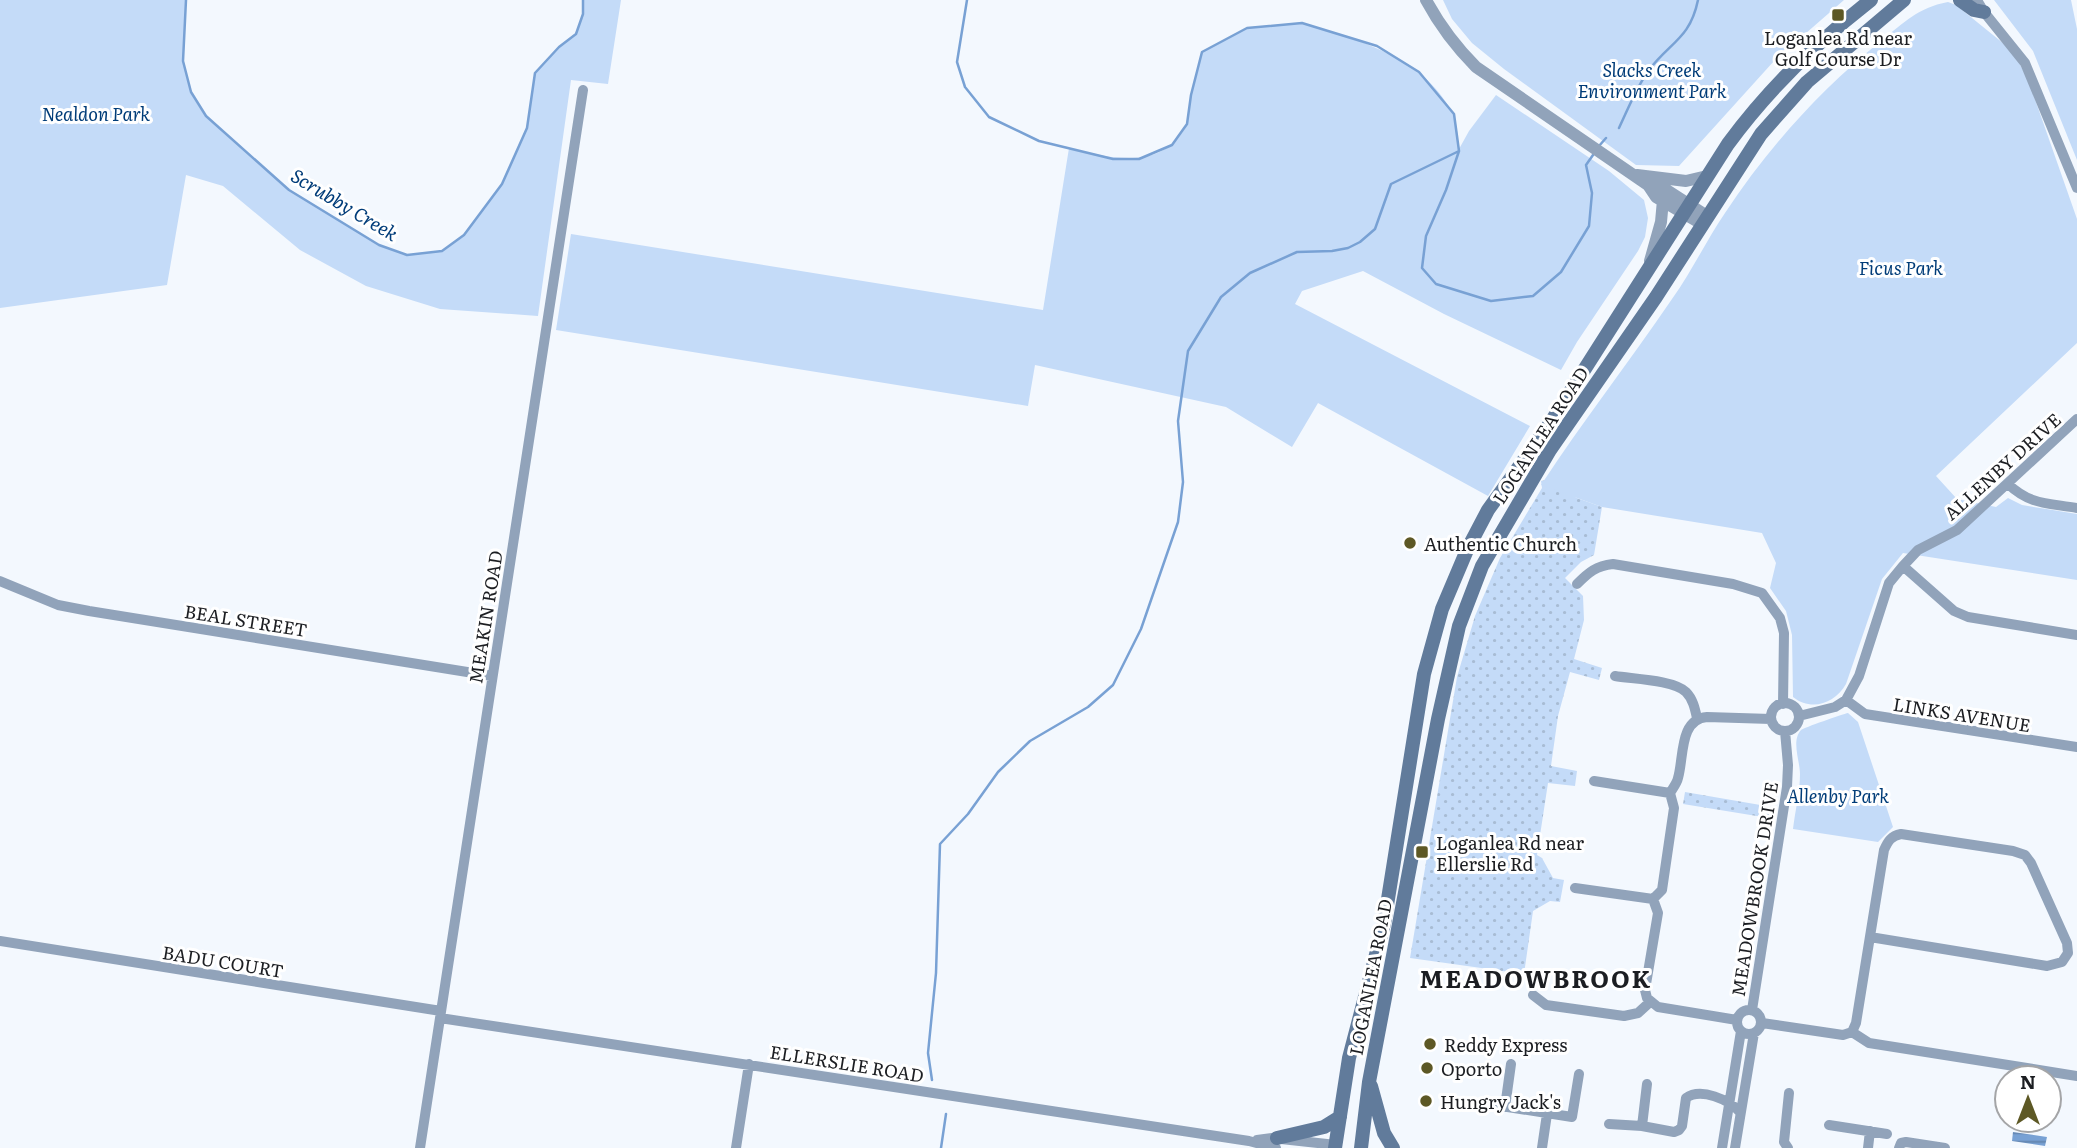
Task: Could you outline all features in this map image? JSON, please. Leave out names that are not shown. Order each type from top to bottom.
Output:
[{"type":"main road","name":"LOGANLEA ROAD","points":[[1336,1147],[1349,1058],[1384,924],[1417,709],[1432,640],[1442,608],[1467,550],[1489,510],[1551,422],[1741,125],[1768,93],[1822,40],[1871,0]]},
{"type":"main road","name":"LOGANLEA ROAD","points":[[1361,1148],[1369,1082],[1437,719],[1459,626],[1482,566],[1530,482],[1645,314],[1742,161],[1780,110],[1834,58],[1904,0]]},
{"type":"main road","points":[[1960,0],[1975,10],[1978,4]]},
{"type":"main road","points":[[1369,1082],[1384,1133],[1394,1148]]},
{"type":"main road","points":[[1276,1143],[1324,1127],[1340,1117]]},
{"type":"main road","points":[[1336,1147],[1354,1148]]},
{"type":"street","points":[[1426,0],[1438,23],[1476,67],[1633,174],[1648,185],[1656,197],[1687,209]]},
{"type":"street","points":[[1978,4],[2025,62],[2077,188]]},
{"type":"street","name":"MEAKIN ROAD","points":[[420,1148],[583,90]]},
{"type":"street","points":[[1633,174],[1686,181],[1707,176]]},
{"type":"street","points":[[1648,185],[1662,187],[1687,209],[1705,220]]},
{"type":"street","points":[[1645,275],[1660,226],[1663,200]]},
{"type":"street","name":"ALLENBY DRIVE","points":[[1846,700],[1859,676],[1889,583],[1918,550],[1957,530],[2077,419]]},
{"type":"street","points":[[2008,484],[2022,497],[2077,508]]},
{"type":"street","points":[[1577,584],[1599,565],[1613,564],[1733,584],[1762,593],[1773,605],[1784,633],[1783,704]]},
{"type":"street","points":[[1903,566],[1954,611],[1968,617],[2077,635]]},
{"type":"street","name":"BEAL STREET","points":[[0,581],[58,605],[89,611],[492,676]]},
{"type":"street","points":[[1615,676],[1675,685],[1685,691],[1698,718]]},
{"type":"street","points":[[1799,716],[1835,707],[1846,700]]},
{"type":"street","name":"LINKS AVENUE","points":[[1846,700],[1865,714],[2077,747]]},
{"type":"street","points":[[1783,704],[1795,708],[1799,716],[1797,725],[1785,731],[1775,726],[1772,719],[1773,711],[1783,704]]},
{"type":"street","points":[[1698,718],[1772,719]]},
{"type":"street","points":[[1653,899],[1662,890],[1674,808],[1670,793],[1678,780],[1688,730],[1698,718]]},
{"type":"street","name":"MEADOWBROOK DRIVE","points":[[1752,1010],[1787,787],[1785,731]]},
{"type":"street","points":[[1594,781],[1670,793]]},
{"type":"street","points":[[1735,1148],[1754,1033],[1762,1023],[1843,1035],[1852,1032],[1856,1023],[1884,850],[1894,835],[2013,851],[2025,855],[2067,943],[2068,953],[2062,962],[2047,966],[1870,937]]},
{"type":"street","points":[[1575,888],[1653,899]]},
{"type":"street","points":[[1653,899],[1658,913],[1645,990],[1650,1002],[1658,1007],[1737,1020]]},
{"type":"street","name":"BADU COURT","points":[[0,941],[440,1014]]},
{"type":"street","points":[[1533,995],[1546,1005],[1624,1016],[1638,1013],[1650,1002]]},
{"type":"street","name":"MEADOWBROOK DRIVE","points":[[1722,1148],[1741,1031],[1737,1020],[1743,1011],[1752,1010],[1760,1016],[1762,1023]]},
{"type":"street","name":"ELLERSLIE ROAD","points":[[440,1014],[1249,1141],[1336,1147]]},
{"type":"street","points":[[1741,1031],[1754,1033]]},
{"type":"street","points":[[1852,1032],[1869,1043],[2077,1076]]},
{"type":"street","points":[[736,1148],[749,1064]]},
{"type":"street","points":[[1505,1107],[1511,1064]]},
{"type":"street","points":[[1482,1103],[1572,1117],[1579,1074]]},
{"type":"street","points":[[1642,1126],[1647,1084]]},
{"type":"street","points":[[1788,1148],[1784,1142],[1789,1093]]},
{"type":"street","points":[[1609,1124],[1674,1132],[1679,1130],[1684,1104],[1690,1095],[1719,1098],[1730,1102],[1740,1112]]},
{"type":"street","points":[[1542,1148],[1547,1114]]},
{"type":"street","points":[[1829,1125],[1887,1134]]},
{"type":"street","points":[[1868,1148],[1870,1131]]},
{"type":"street","points":[[1899,1148],[1901,1143],[1906,1142],[1945,1148]]},
{"type":"green space","name":"Nealdon Park","points":[[0,0],[186,0],[183,61],[191,92],[206,116],[289,190],[379,245],[407,255],[442,251],[464,235],[502,184],[527,128],[535,73],[559,47],[576,34],[583,14],[583,0],[621,0],[608,84],[571,80],[538,316],[440,309],[366,286],[300,250],[223,186],[186,175],[167,285],[0,308]]},
{"type":"green space","name":"Slacks Creek Environment Park","points":[[1443,0],[1844,0],[1774,61],[1679,166],[1636,165],[1472,43],[1452,19]]},
{"type":"green space","points":[[1994,0],[2071,0],[2077,29],[2077,160],[2033,51]]},
{"type":"green space","name":"Ficus Park","points":[[1948,2],[1956,5],[2014,52],[2030,85],[2077,219],[2077,343],[1936,476],[1957,499],[1996,507],[2008,498],[2022,505],[2077,514],[2077,580],[1903,553],[1882,579],[1846,684],[1829,700],[1808,704],[1793,697],[1792,635],[1786,611],[1770,588],[1776,563],[1762,533],[1602,507],[1541,485],[1679,288],[1742,189],[1777,143],[1837,79],[1881,41],[1920,12]]},
{"type":"green space","points":[[1302,23],[1387,53],[1424,77],[1439,93],[1454,116],[1459,149],[1496,95],[1609,171],[1644,200],[1648,218],[1645,237],[1561,370],[1444,314],[1363,271],[1302,291],[1295,304],[1530,426],[1488,496],[1318,403],[1292,447],[1226,407],[1035,365],[1028,406],[556,330],[571,234],[1043,310],[1069,148],[1117,158],[1149,156],[1163,150],[1175,141],[1186,126],[1202,52],[1247,28]]},
{"type":"green space","points":[[1546,480],[1577,498],[1602,507],[1594,555],[1581,562],[1565,578],[1583,596],[1584,620],[1574,659],[1602,668],[1599,680],[1570,672],[1558,716],[1551,766],[1577,771],[1575,786],[1548,783],[1537,855],[1542,858],[1553,878],[1564,880],[1560,902],[1550,901],[1533,911],[1524,974],[1410,958],[1457,677],[1475,616],[1500,558],[1542,488],[1541,481]]},
{"type":"green space","name":"Allenby Park","points":[[1848,713],[1858,722],[1893,827],[1878,842],[1793,829],[1800,781],[1796,745],[1798,735],[1803,729]]},
{"type":"green space","points":[[1685,792],[1772,807],[1769,818],[1683,804]]},
{"type":"water","points":[[2013,1134],[2047,1137],[2045,1146],[2012,1141]]},
{"type":"waterway","name":"Scrubby Creek","points":[[186,0],[183,61],[191,92],[206,116],[289,190],[379,245],[407,255],[442,251],[464,235],[502,184],[527,128],[535,73],[559,47],[576,34],[583,14],[583,0]]},
{"type":"waterway","name":"Scrubby Creek","points":[[967,0],[957,62],[965,87],[989,117],[1039,141],[1113,159],[1139,159],[1172,145],[1187,124],[1202,52],[1247,28],[1302,23],[1377,46],[1419,72],[1454,114],[1459,151],[1426,236],[1422,268],[1436,284],[1491,301],[1533,296],[1561,272],[1589,226],[1592,193],[1586,165],[1593,155]]},
{"type":"waterway","name":"Scrubby Creek","points":[[1619,128],[1645,76],[1685,32],[1698,0]]},
{"type":"waterway","name":"Scrubby Creek","points":[[1599,146],[1606,138]]},
{"type":"waterway","points":[[932,1080],[928,1053],[936,973],[940,844],[968,814],[998,772],[1030,741],[1088,707],[1113,685],[1141,629],[1178,522],[1183,482],[1178,421],[1188,351],[1221,297],[1250,273],[1297,252],[1332,251],[1360,242],[1375,229],[1391,184],[1459,151]]},
{"type":"waterway","points":[[941,1148],[946,1114]]},
{"type":"place","name":"Loganlea Rd near Golf Course Dr","points":[[1838,15]]},
{"type":"place","name":"Authentic Church","points":[[1410,543]]},
{"type":"place","name":"Loganlea Rd near Ellerslie Rd","points":[[1422,852]]},
{"type":"place","name":"Reddy Express","points":[[1430,1044]]},
{"type":"place","name":"Oporto","points":[[1427,1068]]},
{"type":"place","name":"Hungry Jack's","points":[[1426,1101]]},
{"type":"district","name":"MEADOWBROOK","points":[[1536,977]]}]
